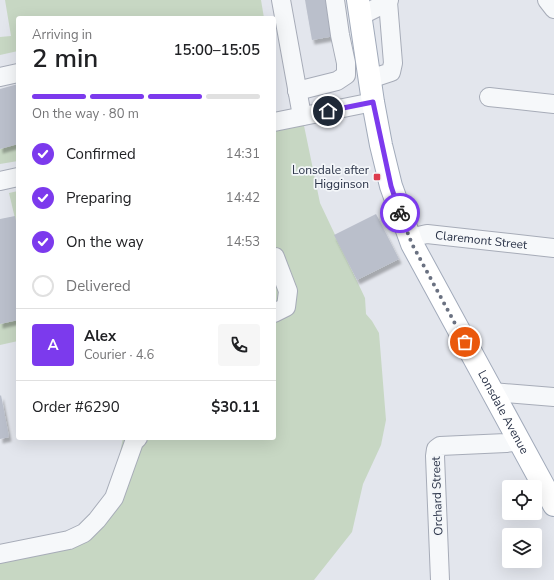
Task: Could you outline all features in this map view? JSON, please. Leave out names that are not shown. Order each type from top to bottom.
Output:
[{"type":"main road","name":"Lonsdale Avenue","points":[[359,8],[373,102],[391,186],[409,238],[554,505]]},
{"type":"street","points":[[281,0],[302,116]]},
{"type":"street","points":[[297,91],[337,81],[346,75],[346,63],[335,0]]},
{"type":"street","points":[[547,0],[554,9]]},
{"type":"street","points":[[359,8],[388,1],[393,62],[391,72],[370,79]]},
{"type":"street","points":[[0,77],[16,73]]},
{"type":"street","points":[[489,97],[554,104]]},
{"type":"street","points":[[276,122],[373,102]]},
{"type":"street","points":[[0,181],[16,177]]},
{"type":"street","name":"Claremont Street","points":[[409,238],[427,234],[554,248]]},
{"type":"street","points":[[276,260],[288,291],[286,307],[276,312]]},
{"type":"street","points":[[492,392],[554,397]]},
{"type":"street","points":[[0,554],[70,540],[84,533],[97,520],[114,498],[136,440]]},
{"type":"street","name":"Orchard Street","points":[[440,580],[435,456],[436,449],[440,446],[520,441]]},
{"type":"green space","points":[[5,0],[261,0],[264,16],[16,16],[16,51],[0,55],[0,37],[11,36]]},
{"type":"green space","points":[[302,116],[320,203],[365,298],[366,314],[379,333],[386,420],[381,445],[363,484],[352,532],[314,580],[0,580],[0,554],[69,540],[114,498],[116,472],[123,440],[276,440],[276,122]]},
{"type":"green space","points":[[16,145],[16,161],[0,164],[0,149]]},
{"type":"green space","points":[[16,191],[16,223],[9,193]]},
{"type":"green space","points":[[16,320],[16,341],[0,345],[0,324]]},
{"type":"building","points":[[305,0],[334,0],[340,35],[312,40]]},
{"type":"building","points":[[16,85],[16,145],[0,149],[0,89]]},
{"type":"building","points":[[376,214],[399,259],[357,280],[334,235]]},
{"type":"building","points":[[15,216],[16,221],[16,320],[0,324],[0,219]]},
{"type":"building","points":[[1,395],[9,437],[0,439],[0,396]]},
{"type":"way so far","points":[[400,213],[412,244],[465,342]]},
{"type":"place","name":"Lonsdale after Higginson","points":[[377,177]]},
{"type":"route","points":[[328,111],[373,102],[391,186],[400,213]]}]
